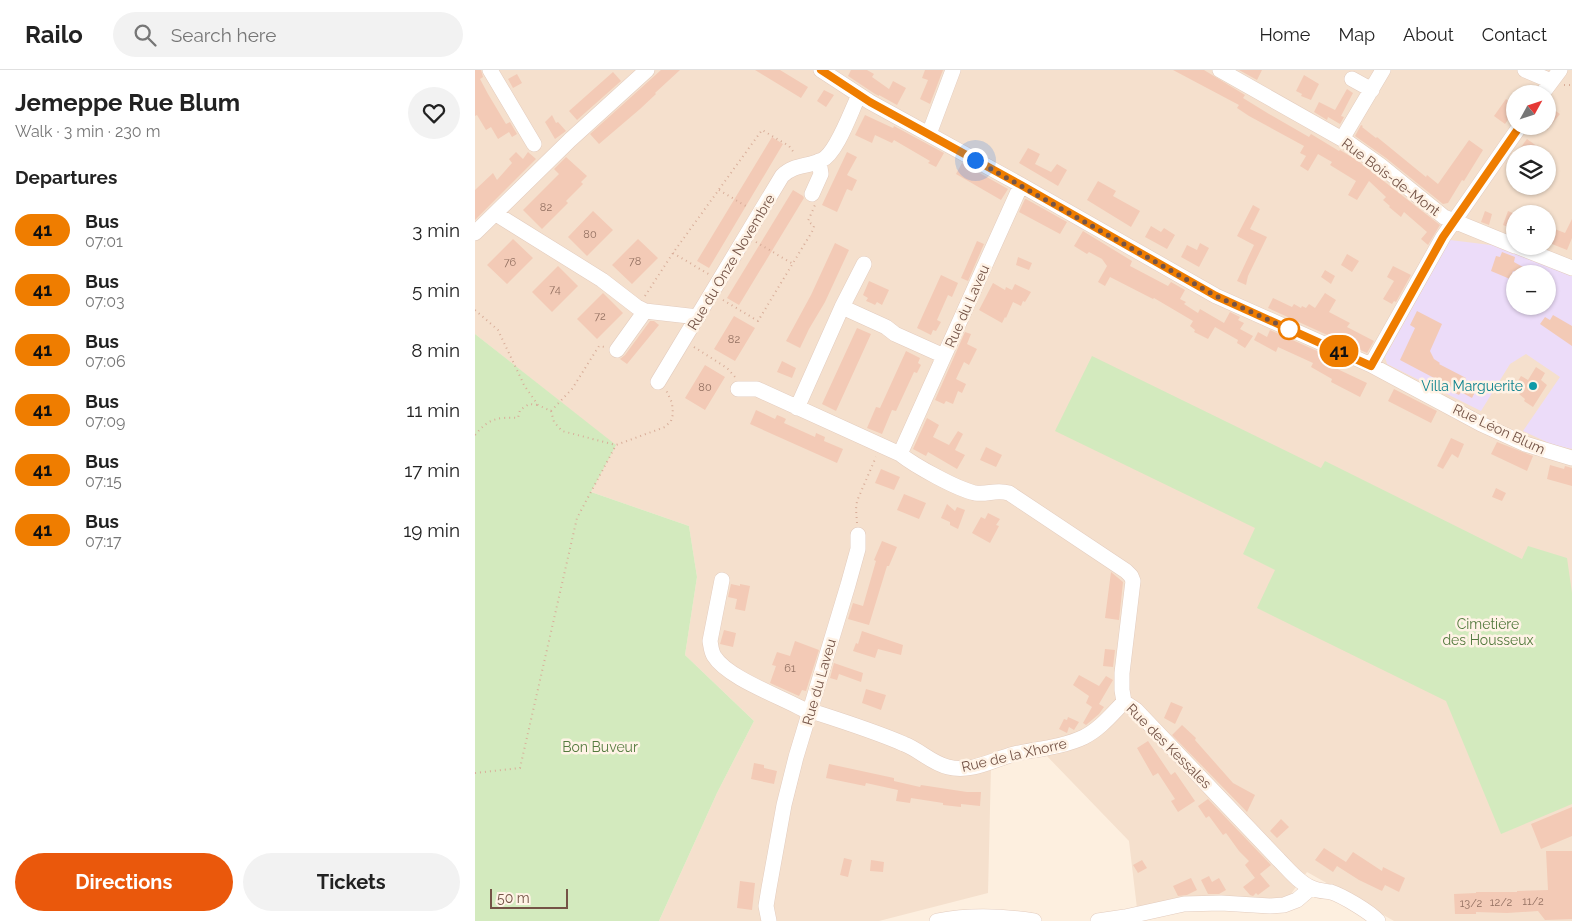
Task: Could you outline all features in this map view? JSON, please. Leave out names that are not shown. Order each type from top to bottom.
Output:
[{"type":"street","points":[[490,70],[534,144]]},
{"type":"street","points":[[475,233],[569,140],[647,70]]},
{"type":"street","name":"Rue Léon Blum","points":[[821,70],[859,95],[1216,296],[1375,368],[1481,424],[1525,444],[1572,458]]},
{"type":"street","points":[[929,134],[953,70]]},
{"type":"street","name":"Rue Bois-de-Mont","points":[[1220,70],[1342,139],[1380,165],[1435,210],[1453,221],[1506,242]]},
{"type":"street","points":[[1342,139],[1383,70]]},
{"type":"street","points":[[1525,70],[1556,76]]},
{"type":"street","points":[[1352,80],[1371,90]]},
{"type":"street","points":[[812,194],[821,174],[819,161],[830,154],[836,145],[859,95]]},
{"type":"street","points":[[1375,368],[1443,237],[1514,135]]},
{"type":"street","name":"Rue du Onze Novembre","points":[[658,382],[782,176],[787,171],[800,165],[819,161]]},
{"type":"street","name":"Rue du Laveu","points":[[900,454],[1021,185]]},
{"type":"street","points":[[495,214],[603,280],[641,309],[698,317]]},
{"type":"street","name":"Rue Bois-de-Mont","points":[[1538,255],[1572,268]]},
{"type":"street","points":[[797,408],[842,307],[864,264]]},
{"type":"street","points":[[842,307],[944,356]]},
{"type":"street","points":[[617,350],[641,309]]},
{"type":"street","points":[[740,388],[757,389],[900,454]]},
{"type":"street","name":"Rue des Kessales","points":[[900,454],[909,461],[961,488],[981,494],[997,491],[1009,493],[1126,571],[1133,581],[1121,682],[1124,702],[1137,710],[1298,878],[1311,888],[1333,892],[1378,921]]},
{"type":"street","name":"Rue du Laveu","points":[[769,921],[767,906],[769,888],[783,805],[858,549],[858,535]]},
{"type":"street","points":[[722,580],[710,640],[715,657],[724,667],[741,678],[811,712]]},
{"type":"street","name":"Rue de la Xhorre","points":[[811,712],[855,725],[907,745],[942,766],[955,769],[975,767],[1011,755],[1063,744],[1084,737],[1101,725],[1124,702]]},
{"type":"street","points":[[1098,921],[1184,904],[1284,905],[1297,900],[1311,888]]},
{"type":"street","points":[[937,921],[1005,917],[1034,921]]},
{"type":"path","points":[[641,309],[673,253],[762,130],[789,146],[800,165]]},
{"type":"path","points":[[719,190],[760,214]]},
{"type":"path","points":[[673,253],[758,322],[814,228],[808,221],[815,206],[812,194]]},
{"type":"path","points":[[747,236],[793,264]]},
{"type":"path","points":[[475,310],[498,330],[523,385],[539,405]]},
{"type":"path","points":[[683,340],[727,368],[735,376],[740,388]]},
{"type":"path","points":[[551,411],[571,389],[599,346],[617,350]]},
{"type":"path","points":[[475,435],[491,420],[501,417],[518,418],[520,410],[529,404],[539,405],[551,411],[554,422],[562,431],[616,445],[665,428],[671,421],[673,414],[672,403],[666,390],[658,382]]},
{"type":"path","points":[[475,773],[519,768],[577,518],[616,445]]},
{"type":"path","points":[[858,535],[857,501],[881,446]]},
{"type":"shaded area","points":[[475,70],[1572,70],[1572,921],[1394,921],[1307,872],[1288,898],[1189,902],[1138,917],[1129,841],[1043,752],[991,766],[988,893],[879,921],[659,921],[717,793],[754,721],[685,655],[697,577],[689,526],[591,492],[615,445],[475,334]]},
{"type":"shaded area","points":[[1450,240],[1499,246],[1506,249],[1506,255],[1522,255],[1547,265],[1506,265],[1506,315],[1556,315],[1556,269],[1572,275],[1572,449],[1551,444],[1523,431],[1560,377],[1526,354],[1510,364],[1481,411],[1387,364],[1385,357]]},
{"type":"green space","name":"Bon Buveur","points":[[475,334],[616,445],[591,492],[689,526],[697,577],[685,655],[754,721],[717,793],[659,921],[475,921]]},
{"type":"green space","name":"Cimetière des Housseux","points":[[1092,356],[1321,468],[1325,461],[1522,559],[1528,546],[1567,558],[1572,593],[1572,804],[1501,834],[1446,701],[1257,608],[1275,570],[1243,554],[1255,528],[1055,431]]},
{"type":"building","points":[[475,70],[481,70],[483,77],[480,79],[488,94],[506,124],[510,122],[517,134],[512,137],[509,132],[498,139],[491,127],[486,130],[477,115],[475,116]]},
{"type":"building","points":[[661,70],[680,70],[640,109],[599,144],[590,134]]},
{"type":"building","points":[[755,70],[780,70],[808,87],[801,98]]},
{"type":"building","points":[[851,70],[867,70],[874,74],[872,77],[889,89],[893,81],[906,88],[897,105],[875,94],[848,76]]},
{"type":"building","points":[[925,70],[943,70],[930,104],[920,99],[928,80],[922,78]]},
{"type":"building","points":[[1173,70],[1204,70],[1245,95],[1243,98],[1269,114],[1309,137],[1311,134],[1358,161],[1440,225],[1428,245],[1421,239],[1427,232],[1404,212],[1401,217],[1389,207],[1383,200],[1386,197],[1369,181],[1357,200],[1348,195],[1356,181],[1330,165],[1332,162],[1318,154],[1308,171],[1300,166],[1306,156],[1300,153],[1304,146],[1249,116],[1237,108],[1239,105]]},
{"type":"building","points":[[1239,70],[1262,70],[1257,80]]},
{"type":"building","points":[[613,72],[621,81],[577,120],[569,111]]},
{"type":"building","points":[[517,74],[522,83],[513,88],[508,79]]},
{"type":"building","points":[[1304,75],[1319,84],[1311,100],[1301,96],[1302,94],[1296,91]]},
{"type":"building","points":[[1347,89],[1353,93],[1341,116],[1344,117],[1340,124],[1328,117],[1327,120],[1314,112],[1319,102],[1335,110]]},
{"type":"building","points":[[824,90],[834,95],[826,107],[817,101]]},
{"type":"building","points":[[1506,99],[1506,123],[1505,124],[1494,116]]},
{"type":"building","points":[[552,115],[556,123],[558,122],[566,131],[555,139],[545,122]]},
{"type":"building","points":[[865,115],[893,128],[894,126],[944,153],[936,167],[928,163],[930,161],[894,140],[892,143],[875,135],[872,143],[855,135]]},
{"type":"building","points":[[1361,125],[1426,177],[1427,175],[1438,184],[1469,140],[1483,150],[1448,203],[1443,204],[1386,158],[1355,136]]},
{"type":"building","points":[[772,137],[783,144],[709,268],[697,261]]},
{"type":"building","points":[[1527,139],[1535,145],[1523,145]]},
{"type":"building","points":[[1028,148],[1040,154],[1035,164],[1051,172],[1057,164],[1067,170],[1058,186],[1019,163]]},
{"type":"building","points":[[516,152],[523,159],[528,152],[536,159],[475,220],[475,190],[493,173],[497,180],[512,163],[509,159]]},
{"type":"building","points":[[847,152],[857,157],[847,175],[857,180],[852,191],[847,189],[837,212],[822,205]]},
{"type":"building","points":[[566,157],[587,176],[581,182],[583,184],[566,201],[568,203],[542,229],[523,210],[559,174],[554,169]]},
{"type":"building","points":[[962,163],[1008,189],[1001,200],[956,174]]},
{"type":"building","points":[[1098,181],[1116,191],[1113,196],[1140,211],[1131,227],[1087,200]]},
{"type":"building","points":[[793,190],[804,198],[739,305],[727,298]]},
{"type":"building","points":[[1025,199],[1067,222],[1060,234],[1019,212]]},
{"type":"building","points":[[1253,205],[1260,209],[1250,229],[1267,237],[1248,276],[1246,285],[1237,281],[1254,245],[1237,236]]},
{"type":"building","points":[[593,211],[613,230],[587,256],[568,237]]},
{"type":"building","points":[[1485,211],[1492,214],[1489,225],[1481,222]]},
{"type":"building","points":[[1572,219],[1572,238],[1567,250],[1556,246],[1556,230],[1565,233]]},
{"type":"building","points":[[1151,226],[1161,232],[1164,228],[1175,235],[1167,249],[1145,237]]},
{"type":"building","points":[[1083,231],[1132,261],[1130,266],[1168,286],[1171,282],[1185,290],[1180,299],[1198,313],[1200,309],[1224,323],[1230,312],[1240,317],[1238,320],[1244,323],[1240,329],[1253,336],[1245,348],[1237,343],[1238,340],[1215,327],[1208,339],[1194,332],[1195,330],[1190,326],[1193,321],[1154,298],[1110,277],[1105,286],[1098,282],[1107,266],[1102,259],[1089,252],[1087,254],[1074,246]]},
{"type":"building","points":[[513,239],[533,258],[507,284],[487,265]]},
{"type":"building","points":[[638,239],[658,258],[632,284],[612,265]]},
{"type":"building","points":[[977,241],[984,244],[968,281],[961,278]]},
{"type":"building","points":[[835,243],[849,250],[825,302],[800,348],[786,341],[811,295]]},
{"type":"building","points":[[1200,243],[1209,248],[1199,267],[1181,257],[1187,245],[1197,250]]},
{"type":"building","points":[[1502,252],[1515,257],[1514,262],[1519,265],[1506,265],[1506,277],[1491,271],[1496,256],[1500,257]]},
{"type":"building","points":[[1347,254],[1359,261],[1352,272],[1341,265]]},
{"type":"building","points":[[1018,257],[1032,263],[1029,270],[1016,265]]},
{"type":"building","points":[[558,266],[578,286],[552,312],[532,292]]},
{"type":"building","points":[[1393,266],[1411,275],[1396,302],[1394,301],[1392,304],[1383,299],[1394,281],[1387,277]]},
{"type":"building","points":[[1325,270],[1335,276],[1331,284],[1321,277]]},
{"type":"building","points":[[941,275],[958,283],[952,297],[948,295],[937,320],[941,322],[936,331],[933,330],[931,335],[917,328]]},
{"type":"building","points":[[869,281],[889,290],[882,305],[877,302],[875,305],[866,301],[868,298],[863,295]]},
{"type":"building","points":[[993,283],[1005,290],[1006,287],[1012,290],[1015,284],[1031,292],[1021,306],[1013,302],[1002,323],[979,310]]},
{"type":"building","points":[[603,293],[623,313],[597,339],[577,319]]},
{"type":"building","points":[[1325,293],[1336,300],[1329,312],[1350,323],[1347,327],[1374,341],[1367,353],[1268,308],[1273,298],[1292,307],[1294,304],[1301,308],[1302,306],[1306,308],[1309,304],[1315,308]]},
{"type":"building","points":[[1417,311],[1442,324],[1430,351],[1439,364],[1466,378],[1464,381],[1477,388],[1472,398],[1461,392],[1459,395],[1451,391],[1453,388],[1400,360],[1415,328],[1410,325]]},
{"type":"building","points":[[1553,315],[1572,326],[1572,346],[1540,324],[1545,317],[1550,320]]},
{"type":"building","points":[[734,316],[755,328],[735,361],[714,349]]},
{"type":"building","points":[[650,321],[654,321],[659,325],[627,364],[620,359]]},
{"type":"building","points":[[857,328],[871,334],[836,411],[822,404]]},
{"type":"building","points":[[1270,330],[1333,358],[1329,365],[1367,383],[1360,397],[1331,382],[1332,379],[1311,367],[1313,363],[1278,347],[1276,352],[1254,340],[1258,332],[1267,337]]},
{"type":"building","points":[[965,332],[971,334],[967,344],[977,349],[969,365],[964,362],[956,379],[966,384],[962,393],[958,391],[953,404],[946,401],[944,404],[935,400]]},
{"type":"building","points":[[906,351],[920,358],[918,363],[921,365],[917,373],[914,372],[896,411],[892,410],[882,434],[867,428],[876,407],[880,408]]},
{"type":"building","points":[[782,361],[796,368],[792,378],[777,372]]},
{"type":"building","points":[[705,365],[725,377],[705,410],[685,398]]},
{"type":"building","name":"Villa Marguerite","points":[[1536,367],[1545,373],[1541,380],[1547,385],[1533,407],[1524,401],[1525,399],[1519,394],[1523,388],[1516,384],[1521,376],[1528,380]]},
{"type":"building","points":[[1394,389],[1437,411],[1431,423],[1388,401]]},
{"type":"building","points":[[756,410],[775,419],[777,415],[782,417],[786,419],[784,423],[815,437],[816,433],[825,437],[824,441],[843,449],[837,463],[750,424]]},
{"type":"building","points":[[927,418],[939,425],[933,437],[949,445],[958,431],[963,434],[955,450],[965,455],[957,469],[928,452],[926,456],[913,449]]},
{"type":"building","points":[[1451,438],[1464,444],[1458,458],[1452,454],[1443,469],[1437,466]]},
{"type":"building","points":[[1497,442],[1533,456],[1527,471],[1491,454]]},
{"type":"building","points":[[986,447],[1002,455],[996,467],[980,460]]},
{"type":"building","points":[[1550,465],[1564,469],[1565,466],[1572,468],[1572,486],[1547,479]]},
{"type":"building","points":[[881,469],[900,477],[894,490],[875,483]]},
{"type":"building","points":[[1496,488],[1506,493],[1502,501],[1492,497]]},
{"type":"building","points":[[904,494],[926,503],[919,519],[897,510]]},
{"type":"building","points":[[947,504],[955,511],[957,507],[965,510],[958,529],[950,525],[950,522],[941,518]]},
{"type":"building","points":[[988,513],[1000,519],[996,525],[999,526],[990,543],[972,533],[981,517],[985,519]]},
{"type":"building","points":[[882,541],[897,547],[889,566],[887,566],[869,625],[848,619],[853,603],[863,606],[876,561],[874,560]]},
{"type":"building","points":[[1111,572],[1123,582],[1119,620],[1105,618]]},
{"type":"building","points":[[731,584],[750,586],[745,611],[735,609],[737,599],[728,597]]},
{"type":"building","points":[[724,630],[736,633],[733,647],[720,644]]},
{"type":"building","points":[[862,631],[903,645],[901,655],[878,649],[875,658],[853,651],[856,643],[858,644]]},
{"type":"building","points":[[795,641],[819,650],[806,691],[802,690],[799,696],[770,683],[776,666],[772,665],[777,652],[790,656]]},
{"type":"building","points":[[1105,649],[1115,650],[1113,667],[1103,666]]},
{"type":"building","points":[[834,663],[863,673],[861,682],[839,674],[837,680],[830,678]]},
{"type":"building","points":[[1079,675],[1099,686],[1106,676],[1113,680],[1099,704],[1104,707],[1086,725],[1083,723],[1092,707],[1086,703],[1089,696],[1073,685]]},
{"type":"building","points":[[866,689],[886,695],[881,710],[862,703]]},
{"type":"building","points":[[1171,702],[1183,707],[1175,724],[1164,718]]},
{"type":"building","points":[[1068,717],[1079,722],[1074,730],[1069,727],[1067,733],[1059,729],[1064,719],[1067,720]]},
{"type":"building","points":[[1182,725],[1196,738],[1195,740],[1233,783],[1255,795],[1247,812],[1172,735]]},
{"type":"building","points":[[1148,741],[1171,775],[1175,772],[1195,801],[1178,812],[1171,801],[1175,799],[1158,773],[1153,776],[1137,748]]},
{"type":"building","points":[[754,763],[777,771],[774,784],[751,779]]},
{"type":"building","points":[[829,764],[894,778],[894,781],[920,787],[921,785],[967,792],[981,792],[980,806],[961,804],[961,807],[943,805],[943,803],[911,798],[910,803],[896,801],[898,790],[866,783],[865,786],[826,778]]},
{"type":"building","points":[[1208,799],[1271,865],[1255,878],[1245,865],[1249,861],[1226,833],[1223,835],[1209,816],[1206,818],[1198,806]]},
{"type":"building","points":[[1572,807],[1572,836],[1541,849],[1531,824]]},
{"type":"building","points":[[1281,819],[1289,827],[1277,838],[1270,831]]},
{"type":"building","points":[[1324,848],[1346,862],[1353,852],[1382,871],[1383,867],[1405,878],[1399,892],[1385,885],[1382,891],[1359,880],[1337,866],[1333,872],[1315,860]]},
{"type":"building","points":[[1546,851],[1572,851],[1572,919],[1545,920],[1538,911],[1455,914],[1454,894],[1548,890]]},
{"type":"building","points":[[844,858],[852,860],[848,877],[840,875]]},
{"type":"building","points":[[871,860],[884,862],[883,872],[870,871]]},
{"type":"building","points":[[1142,860],[1147,868],[1138,873],[1133,865]]},
{"type":"building","points":[[1260,874],[1270,886],[1258,895],[1256,893],[1253,896],[1250,895],[1243,887]]},
{"type":"building","points":[[1209,876],[1212,882],[1219,878],[1226,890],[1219,894],[1208,894],[1201,880]]},
{"type":"building","points":[[1191,878],[1197,890],[1187,895],[1178,896],[1173,886]]},
{"type":"building","points":[[740,881],[755,883],[752,910],[737,908]]},
{"type":"bus line","name":"41","points":[[821,70],[870,102],[1216,296],[1371,366],[1443,237],[1514,135]]},
{"type":"place","name":"Villa Marguerite","points":[[1533,386]]},
{"type":"route","points":[[975,160],[1216,296],[1289,329]]}]
